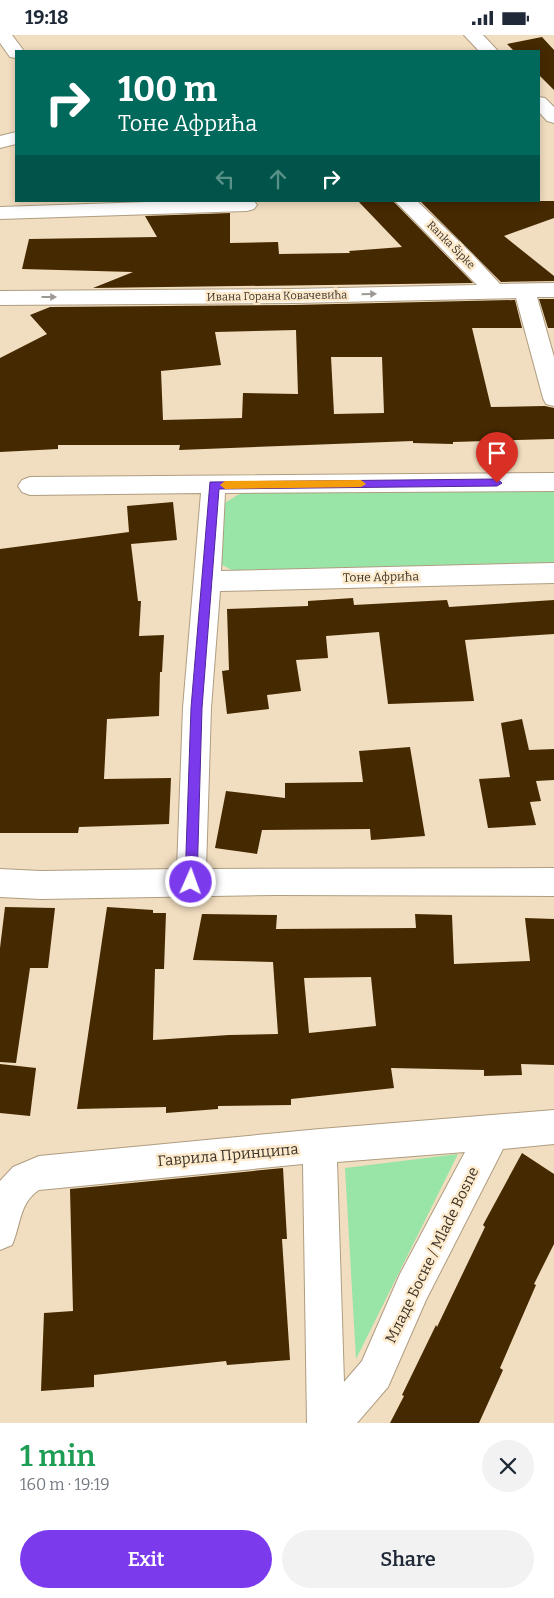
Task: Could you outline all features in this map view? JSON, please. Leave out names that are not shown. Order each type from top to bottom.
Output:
[{"type":"street","points":[[3,35],[15,52]]},
{"type":"street","points":[[473,35],[488,50]]},
{"type":"street","points":[[540,103],[554,116]]},
{"type":"street","points":[[0,142],[15,138]]},
{"type":"street","name":"Ranka Šipke","points":[[407,202],[465,259],[494,291]]},
{"type":"street","points":[[0,213],[248,205]]},
{"type":"street","points":[[525,291],[554,398]]},
{"type":"street","name":"Ивана Горана Ковачевића","points":[[0,297],[293,296],[554,291]]},
{"type":"street","points":[[30,486],[554,482]]},
{"type":"street","points":[[191,882],[197,708],[214,485]]},
{"type":"street","name":"Тоне Афрића","points":[[208,581],[554,573]]},
{"type":"street","points":[[0,883],[41,885],[191,882],[554,882]]},
{"type":"street","points":[[493,1133],[554,1127]]},
{"type":"street","name":"Гаврила Принципа","points":[[0,1233],[1,1219],[14,1191],[23,1180],[39,1173],[320,1146],[493,1133]]},
{"type":"street","name":"Младе Босне / Mlade Bosne","points":[[320,1146],[326,1419],[345,1409],[375,1374],[413,1287],[493,1133]]},
{"type":"green space","points":[[554,489],[554,565],[239,574],[215,561],[218,507],[241,493]]},
{"type":"green space","points":[[458,1154],[356,1359],[345,1168]]},
{"type":"building","points":[[542,37],[554,50],[554,90],[540,76],[540,50],[513,50],[507,44]]},
{"type":"building","points":[[554,201],[554,218],[504,236],[554,276],[554,281],[501,282],[421,202]]},
{"type":"building","points":[[359,202],[394,202],[473,283],[93,288],[133,272],[22,269],[29,239],[157,237],[145,216],[230,213],[230,243],[278,242],[279,254],[350,253],[349,251],[402,247]]},
{"type":"building","points":[[539,299],[554,299],[554,328],[548,328]]},
{"type":"building","points":[[515,300],[522,328],[472,328],[491,407],[545,406],[554,408],[554,439],[453,442],[453,444],[413,443],[413,441],[179,450],[180,445],[58,445],[58,449],[0,452],[0,358],[47,334],[30,315],[50,307],[293,305]],"holes":[[[296,330],[298,394],[243,393],[242,418],[163,420],[161,371],[221,365],[215,332]],[[331,357],[382,357],[384,413],[334,414]]]},
{"type":"building","points":[[173,502],[177,540],[131,544],[138,601],[141,601],[139,636],[164,635],[162,672],[160,672],[159,716],[107,719],[104,779],[171,778],[169,824],[79,827],[78,833],[0,833],[0,549],[129,532],[127,506]]},
{"type":"building","points":[[353,598],[354,605],[447,600],[449,607],[554,600],[554,634],[465,640],[474,701],[388,704],[379,632],[326,636],[328,658],[296,660],[301,691],[267,695],[269,709],[227,714],[222,671],[229,670],[227,609],[308,606],[308,601]]},
{"type":"building","points":[[522,719],[529,750],[554,749],[554,780],[536,781],[541,801],[530,802],[536,825],[488,828],[479,779],[510,777],[501,723]]},
{"type":"building","points":[[410,747],[425,836],[371,840],[370,829],[262,830],[257,854],[215,848],[226,791],[285,798],[285,783],[363,782],[359,751]]},
{"type":"building","points":[[5,907],[55,908],[48,968],[30,968],[16,1063],[0,1062],[0,948]]},
{"type":"building","points":[[107,907],[153,910],[153,913],[166,913],[164,969],[155,969],[153,1040],[278,1034],[273,962],[193,960],[202,914],[277,915],[276,929],[416,928],[415,914],[452,915],[454,964],[530,961],[525,918],[554,919],[554,1065],[521,1064],[522,1075],[484,1076],[484,1070],[391,1068],[394,1088],[291,1099],[291,1105],[218,1106],[218,1109],[166,1113],[166,1107],[77,1109]],"holes":[[[371,977],[376,1026],[309,1033],[304,978]]]},
{"type":"building","points":[[0,1064],[36,1068],[30,1116],[0,1113]]},
{"type":"building","points":[[522,1153],[554,1174],[554,1244],[534,1284],[536,1285],[500,1368],[503,1370],[479,1423],[390,1423],[485,1227],[483,1225]]},
{"type":"building","points":[[283,1168],[287,1239],[282,1239],[290,1360],[227,1365],[226,1361],[94,1375],[94,1387],[41,1391],[44,1313],[73,1311],[70,1189]]},
{"type":"slow traffic","points":[[225,485],[361,484]]},
{"type":"route","points":[[191,882],[197,708],[214,485],[497,483]]}]
